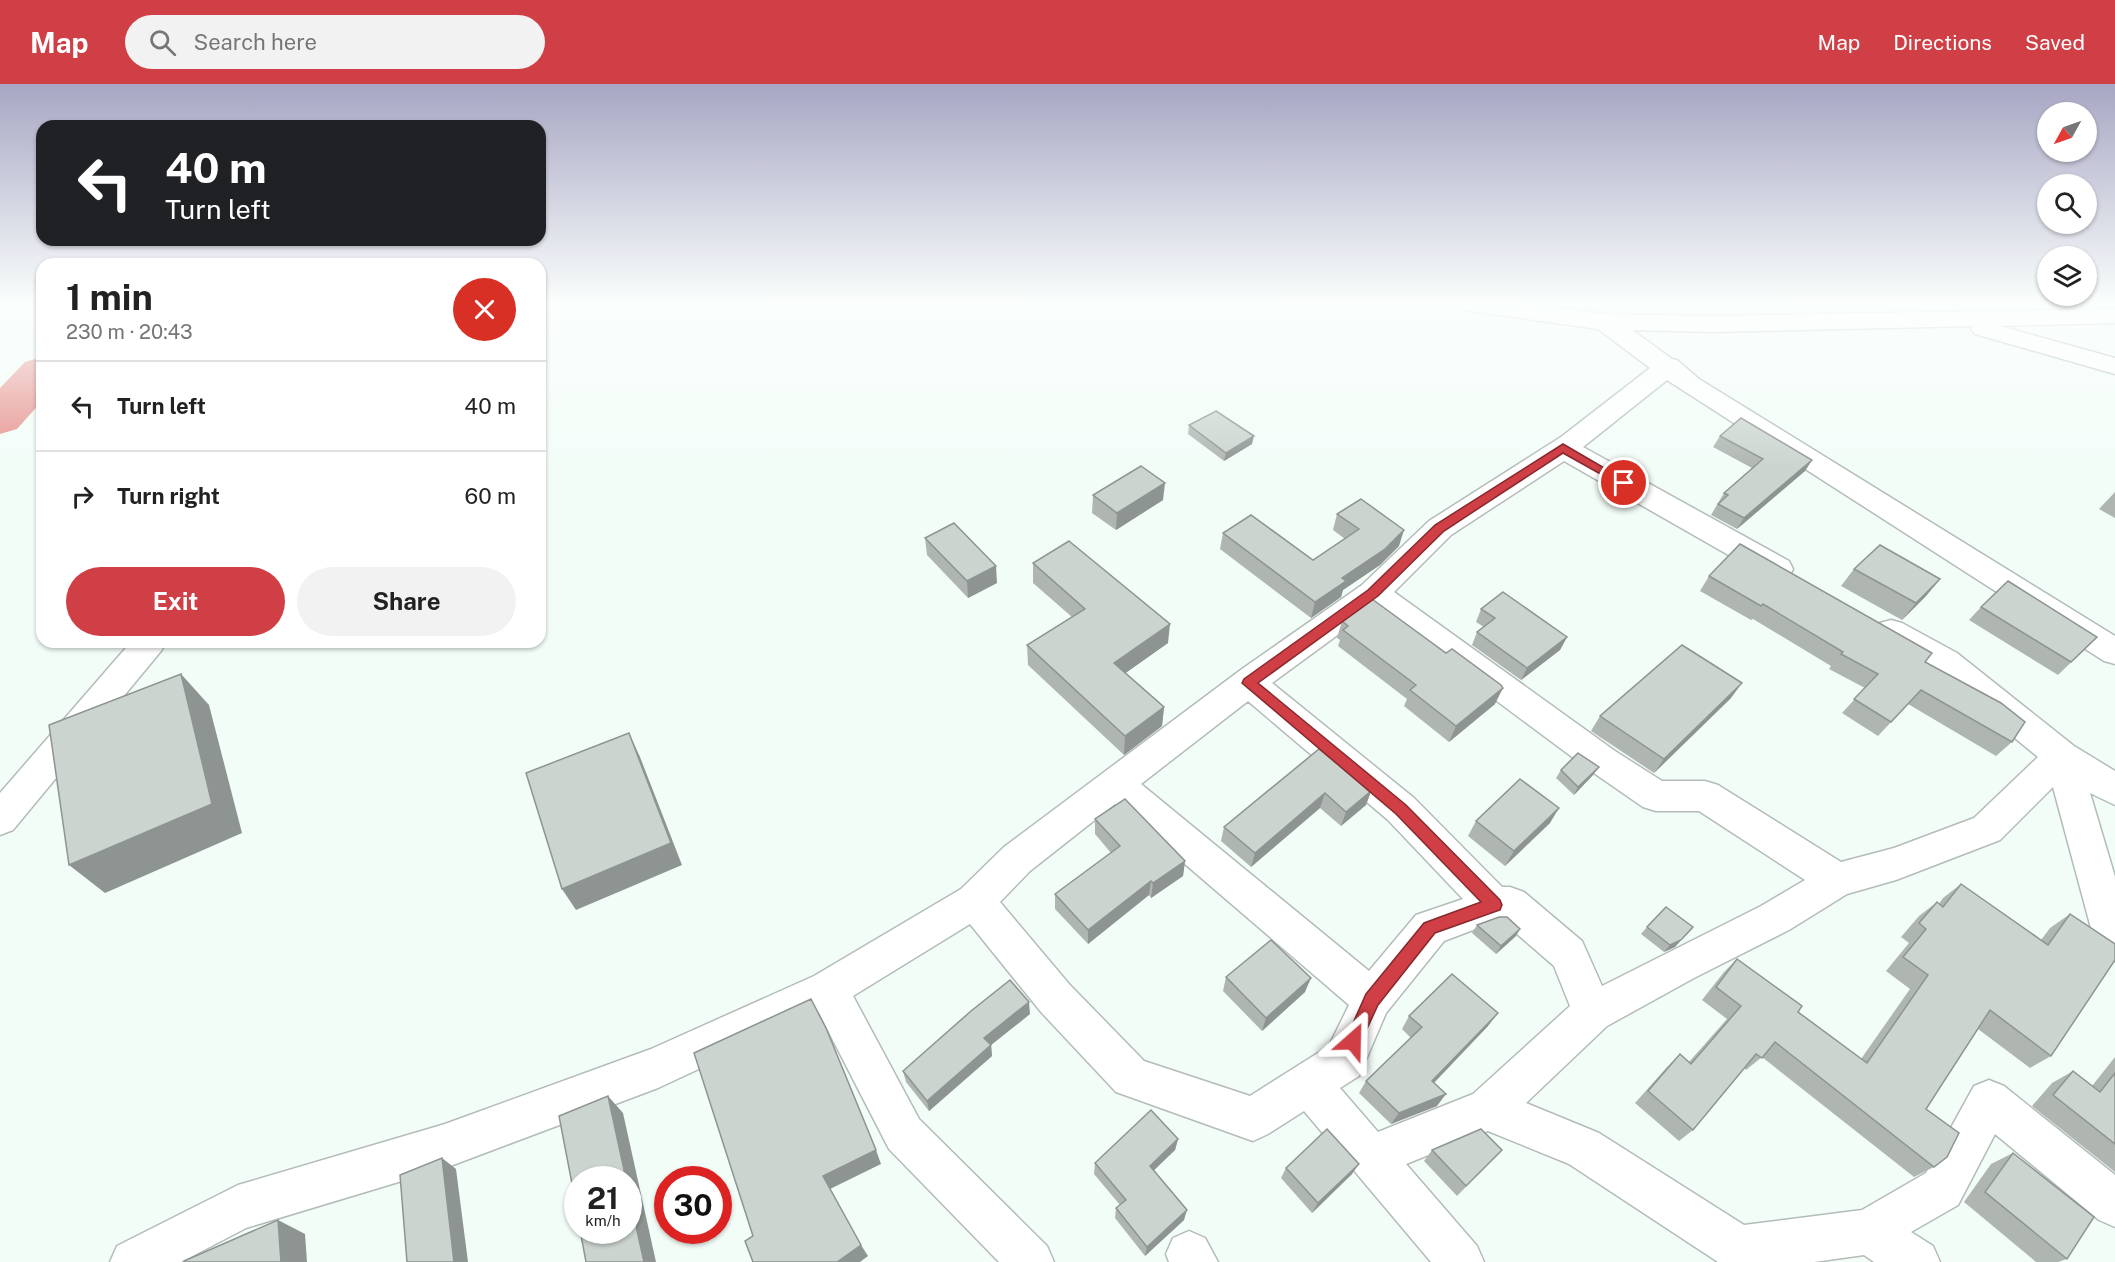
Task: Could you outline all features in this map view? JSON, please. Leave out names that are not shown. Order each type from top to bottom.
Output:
[{"type":"street","points":[[1658,359],[1700,391],[2112,645]]},
{"type":"street","points":[[2090,359],[2115,366]]},
{"type":"street","points":[[133,1262],[238,1208],[445,1146],[658,1067],[828,989],[975,901],[1017,860],[1249,683],[1373,593],[1440,528],[1563,448],[1668,366]]},
{"type":"street","points":[[1563,448],[1808,586]]},
{"type":"street","points":[[1373,593],[1603,761],[1656,796],[1705,796],[1838,880]]},
{"type":"street","points":[[1861,615],[1945,662],[2062,756],[2115,790]]},
{"type":"street","points":[[0,819],[145,648]]},
{"type":"street","points":[[1249,683],[1401,809],[1494,905]]},
{"type":"street","points":[[1370,1157],[1488,1110],[1593,1012],[1680,965],[1775,918],[1838,880],[1896,864],[1987,829],[2062,756]]},
{"type":"street","points":[[2062,756],[2115,943]]},
{"type":"street","points":[[1116,784],[1372,999]]},
{"type":"street","points":[[975,901],[1055,998],[1131,1077],[1253,1119],[1344,1061],[1372,999],[1430,928],[1494,905],[1510,904],[1568,954],[1593,1012]]},
{"type":"street","points":[[828,989],[904,1134],[1031,1262]]},
{"type":"street","points":[[1308,1084],[1461,1262]]},
{"type":"street","points":[[1488,1110],[1584,1148],[1745,1255],[1868,1232],[1942,1189],[1989,1101],[2115,1204]]},
{"type":"street","points":[[1868,1232],[1917,1262]]},
{"type":"building","points":[[1216,411],[1254,436],[1226,453],[1189,425]]},
{"type":"building","points":[[1741,418],[1812,460],[1744,518],[1718,504],[1728,495],[1724,493],[1763,459],[1720,436]]},
{"type":"building","points":[[1141,466],[1165,483],[1117,513],[1093,495]]},
{"type":"building","points":[[1361,499],[1404,530],[1385,549],[1342,578],[1346,581],[1315,602],[1223,533],[1251,515],[1313,560],[1359,529],[1337,514]]},
{"type":"building","points":[[954,523],[996,566],[967,581],[925,538]]},
{"type":"building","points":[[1069,541],[1170,624],[1114,663],[1164,707],[1125,736],[1027,645],[1085,609],[1033,563]]},
{"type":"building","points":[[1740,544],[1932,653],[1925,662],[2001,703],[2025,722],[2012,742],[1921,690],[1891,722],[1854,699],[1878,674],[1841,654],[1843,652],[1763,604],[1761,606],[1709,576]]},
{"type":"building","points":[[1880,545],[1940,579],[1916,603],[1854,569]]},
{"type":"building","points":[[2008,581],[2097,637],[2071,662],[1981,607]]},
{"type":"building","points":[[1503,592],[1567,637],[1527,668],[1477,632],[1495,618],[1481,609]]},
{"type":"building","points":[[1372,599],[1446,653],[1452,649],[1503,688],[1456,726],[1410,690],[1416,685],[1343,630],[1348,626],[1342,621]]},
{"type":"building","points":[[1682,645],[1742,683],[1664,759],[1600,716]]},
{"type":"building","points":[[181,674],[212,804],[69,865],[49,725]]},
{"type":"building","points":[[629,733],[671,843],[562,889],[526,773]]},
{"type":"building","points":[[1319,749],[1371,791],[1346,812],[1325,793],[1255,853],[1224,827]]},
{"type":"building","points":[[1578,753],[1599,767],[1578,787],[1561,770]]},
{"type":"building","points":[[1520,779],[1559,808],[1514,851],[1476,821]]},
{"type":"building","points":[[1125,799],[1185,861],[1153,883],[1151,881],[1088,930],[1055,894],[1120,846],[1095,819]]},
{"type":"building","points":[[1961,884],[2048,945],[2070,914],[2115,944],[2115,960],[2051,1056],[1990,1010],[1926,1109],[1959,1133],[1947,1157],[1934,1167],[1775,1042],[1762,1058],[1756,1054],[1693,1130],[1648,1091],[1680,1054],[1691,1064],[1741,1006],[1716,987],[1737,959],[1802,1006],[1798,1012],[1867,1063],[1928,975],[1903,957],[1926,929],[1919,923],[1937,902],[1943,907]]},
{"type":"building","points":[[1666,907],[1693,927],[1681,940],[1670,945],[1647,927]]},
{"type":"building","points":[[1499,917],[1507,917],[1520,929],[1501,946],[1477,925]]},
{"type":"building","points":[[1271,940],[1311,978],[1266,1018],[1226,977]]},
{"type":"building","points":[[1452,974],[1498,1013],[1432,1081],[1446,1094],[1399,1113],[1366,1081],[1422,1027],[1409,1016]]},
{"type":"building","points":[[1010,980],[1029,1002],[984,1038],[991,1045],[927,1101],[903,1071]]},
{"type":"building","points":[[811,999],[826,1028],[876,1150],[823,1176],[861,1245],[837,1262],[753,1262],[745,1241],[753,1236],[694,1053]]},
{"type":"building","points":[[2073,1071],[2100,1092],[2115,1073],[2115,1144],[2053,1095]]},
{"type":"building","points":[[608,1096],[623,1166],[569,1166],[559,1116]]},
{"type":"building","points":[[1151,1110],[1178,1139],[1150,1166],[1187,1210],[1147,1247],[1116,1208],[1126,1200],[1095,1163]]},
{"type":"building","points":[[1327,1129],[1359,1164],[1318,1203],[1286,1168]]},
{"type":"building","points":[[1481,1129],[1502,1150],[1466,1186],[1432,1150]]},
{"type":"building","points":[[2013,1153],[2094,1217],[2067,1259],[1985,1192]]},
{"type":"building","points":[[442,1158],[454,1262],[407,1262],[400,1175]]},
{"type":"building","points":[[278,1220],[281,1262],[184,1262],[184,1261]]},
{"type":"building","points":[[583,1244],[640,1244],[644,1262],[586,1262]]},
{"type":"waterway","points":[[0,418],[36,379]]},
{"type":"route","points":[[1353,1041],[1372,999],[1430,928],[1494,905],[1401,809],[1249,683],[1373,593],[1440,528],[1563,448],[1624,483]]}]
